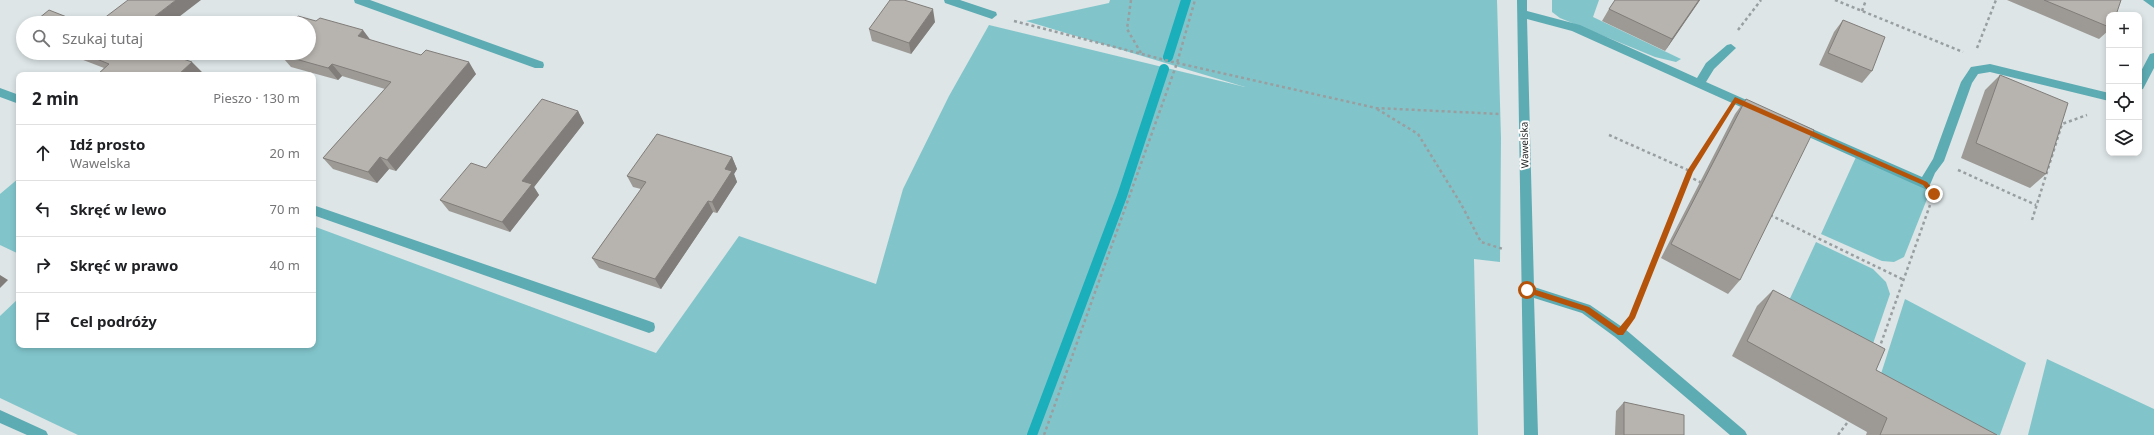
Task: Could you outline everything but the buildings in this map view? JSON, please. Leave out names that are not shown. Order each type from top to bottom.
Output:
[{"type":"street","points":[[359,0],[539,65]]},
{"type":"street","points":[[948,0],[992,14]]},
{"type":"street","name":"Wawelska","points":[[1522,0],[1523,113],[1531,435]]},
{"type":"street","points":[[2148,0],[2154,4]]},
{"type":"street","points":[[1523,14],[1576,28],[1764,112]]},
{"type":"street","points":[[1699,83],[1710,66],[1731,48]]},
{"type":"street","points":[[2140,84],[2154,57]]},
{"type":"street","points":[[1786,122],[1925,184],[1930,171],[1938,161],[1967,82],[1970,75],[1975,70],[1999,70],[2106,96]]},
{"type":"street","points":[[0,92],[16,99]]},
{"type":"street","points":[[316,211],[649,328]]},
{"type":"street","points":[[1527,290],[1586,309],[1620,333],[1740,435]]},
{"type":"street","points":[[0,416],[40,435]]},
{"type":"path","points":[[1131,0],[1127,29],[1141,54]]},
{"type":"path","points":[[1044,435],[1177,63],[1195,0]]},
{"type":"path","points":[[1731,48],[1739,26],[1760,0]]},
{"type":"path","points":[[1835,0],[1974,56],[1983,69]]},
{"type":"path","points":[[1862,11],[1866,0]]},
{"type":"path","points":[[1974,56],[1996,0]]},
{"type":"path","points":[[992,14],[1177,63],[1376,108],[1483,115],[1523,113]]},
{"type":"path","points":[[1620,333],[1631,318],[1690,171],[1735,99]]},
{"type":"path","points":[[1376,108],[1418,134],[1462,204],[1481,242],[1526,256]]},
{"type":"path","points":[[2032,220],[2062,124],[2089,114]]},
{"type":"path","points":[[1609,135],[1690,171]]},
{"type":"path","points":[[1938,161],[2036,205]]},
{"type":"path","points":[[1688,176],[1703,183]]},
{"type":"path","points":[[1877,354],[1934,194],[1925,184]]},
{"type":"path","points":[[1767,214],[1904,280]]},
{"type":"path","points":[[1838,435],[1855,412]]},
{"type":"shaded area","points":[[1110,0],[1497,0],[1501,138],[1500,262],[1474,259],[1478,435],[78,435],[0,398],[0,316],[16,301],[16,348],[316,348],[316,227],[656,353],[739,236],[876,284],[903,189],[949,96],[989,25],[1245,87],[1026,21],[1109,3]]},
{"type":"shaded area","points":[[1552,0],[1599,0],[1593,17],[1681,59],[1676,62],[1655,57],[1560,18],[1552,12]]},
{"type":"shaded area","points":[[1856,157],[1931,189],[1904,257],[1894,262],[1882,261],[1821,234]]},
{"type":"shaded area","points":[[16,181],[16,253],[0,245],[0,194]]},
{"type":"shaded area","points":[[1816,242],[1873,269],[1886,282],[1890,294],[1866,364],[1781,318]]},
{"type":"shaded area","points":[[1905,299],[2026,363],[2000,435],[1971,435],[1879,380]]},
{"type":"shaded area","points":[[2047,359],[2154,409],[2154,435],[2028,435]]},
{"type":"waterway","points":[[1168,57],[1186,0]]},
{"type":"waterway","points":[[1032,435],[1122,196],[1164,69]]},
{"type":"route","points":[[1527,290],[1586,309],[1620,333],[1631,318],[1690,171],[1735,99],[1925,184],[1934,194]]}]
